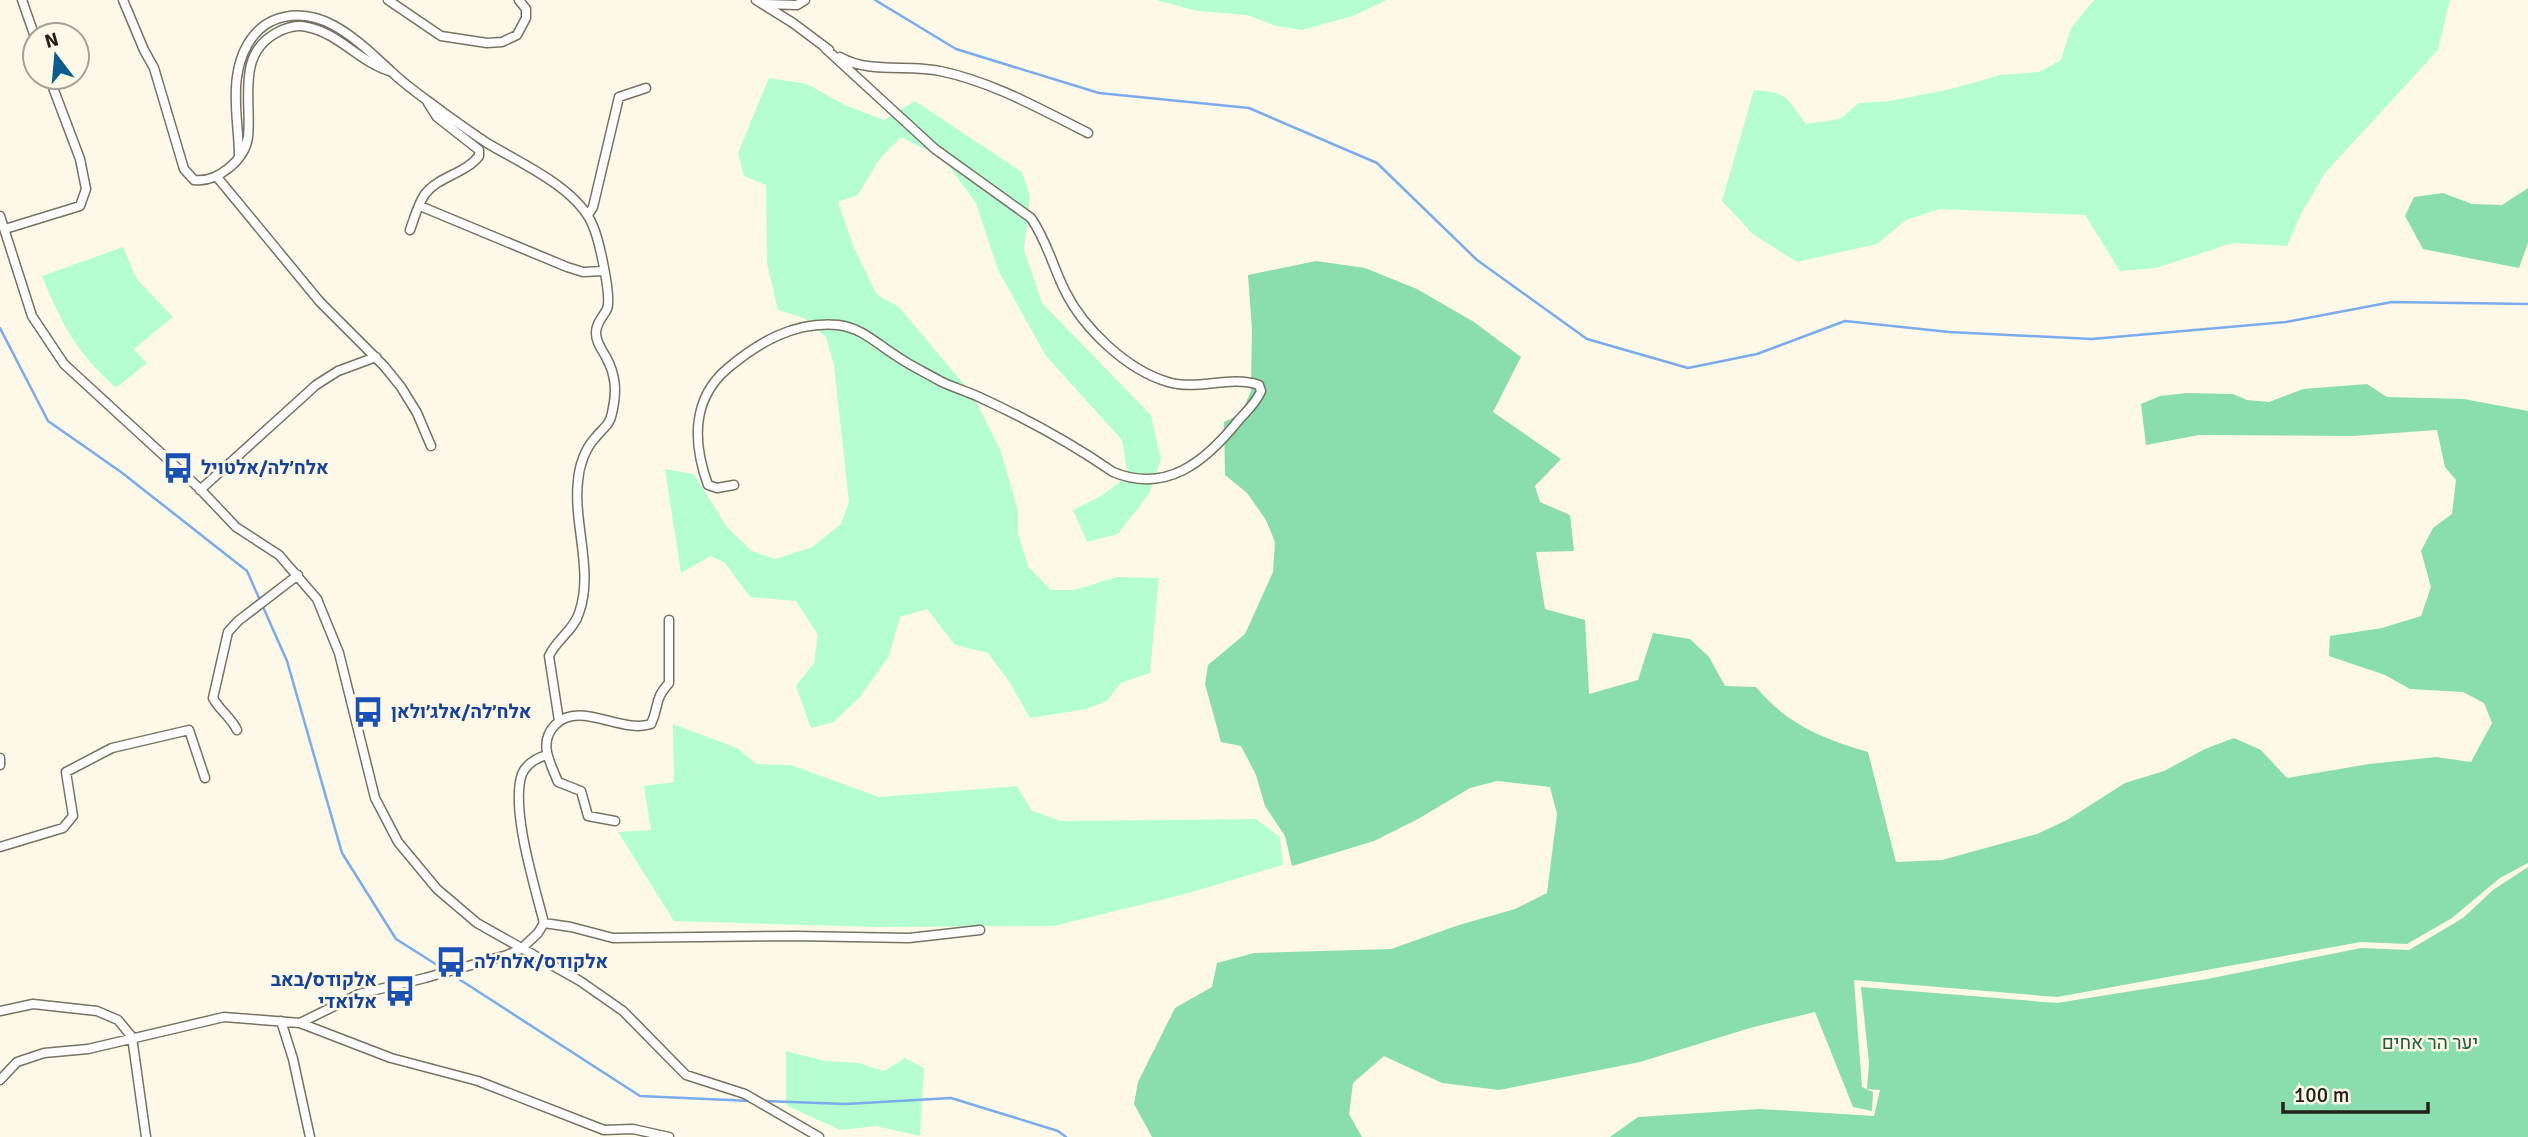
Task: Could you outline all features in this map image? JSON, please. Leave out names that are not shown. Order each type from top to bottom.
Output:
[{"type":"street","points":[[22,0],[29,21]]},
{"type":"street","points":[[123,0],[154,68],[184,169],[194,180],[203,181],[217,177],[239,156],[248,139],[247,82],[251,61],[259,47],[275,34],[297,26],[334,38],[374,67],[392,72],[488,143],[520,160],[556,186],[588,215],[598,239],[607,308],[600,318],[596,334],[598,344],[614,376],[615,400],[606,427],[588,448],[578,480],[583,562],[582,596],[579,613],[549,656],[559,721]]},
{"type":"street","points":[[388,0],[441,36],[487,43],[502,42],[517,35],[526,18],[526,9],[519,0]]},
{"type":"street","points":[[760,2],[797,5],[805,0]]},
{"type":"street","points":[[734,485],[717,488],[708,485],[701,465],[697,429],[709,389],[722,373],[768,338],[805,328],[839,325],[858,330],[896,357],[943,382],[1017,415],[1113,472],[1141,480],[1170,477],[1191,465],[1228,433],[1261,391],[1259,385],[1248,381],[1184,385],[1168,382],[1149,374],[1104,344],[1081,317],[1065,292],[1040,231],[1031,218],[935,149],[825,48],[760,2]]},
{"type":"street","points":[[825,48],[847,61],[937,71],[978,81],[1088,133]]},
{"type":"street","points":[[588,215],[595,196],[616,104],[623,94],[646,88]]},
{"type":"street","points":[[5,229],[80,206],[86,188],[80,159],[54,91]]},
{"type":"street","points":[[410,230],[425,194],[435,185],[467,168],[479,156],[479,150],[437,117],[424,97]]},
{"type":"street","points":[[217,177],[320,302],[376,357],[401,387],[417,413],[430,446]]},
{"type":"street","points":[[419,206],[568,267],[593,273],[604,271]]},
{"type":"street","points":[[0,216],[32,316],[64,364],[236,527],[279,555],[317,599],[339,653],[375,798],[398,842],[436,889],[477,923],[580,981],[623,1011],[686,1075],[745,1094],[819,1137]]},
{"type":"street","points":[[200,490],[316,385],[338,371],[376,357]]},
{"type":"street","points":[[237,730],[233,721],[217,706],[213,698],[228,632],[298,575]]},
{"type":"street","points":[[615,821],[588,816],[581,791],[558,782],[547,755],[546,740],[549,732],[565,717],[579,715],[613,723],[645,726],[651,724],[657,697],[669,683],[669,620]]},
{"type":"street","points":[[0,847],[63,828],[73,816],[66,772],[112,748],[189,730],[205,778]]},
{"type":"street","points":[[300,1023],[359,993],[507,956],[538,933],[544,923],[521,825],[519,797],[523,774],[533,760],[547,755]]},
{"type":"street","points":[[0,758],[0,765]]},
{"type":"street","points":[[544,923],[612,938],[909,938],[980,930]]},
{"type":"street","points":[[0,1010],[33,1004],[97,1011],[118,1020],[132,1037],[146,1137]]},
{"type":"street","points":[[0,1080],[17,1062],[44,1053],[88,1049],[224,1017],[281,1021],[300,1023],[391,1058],[478,1081],[604,1130],[633,1129],[669,1137]]},
{"type":"street","points":[[281,1021],[293,1059],[310,1137]]},
{"type":"green space","points":[[1156,0],[1387,0],[1353,16],[1302,30],[1276,26],[1247,15],[1197,11]]},
{"type":"green space","points":[[2094,0],[2450,0],[2438,50],[2325,173],[2301,214],[2287,246],[2233,243],[2156,268],[2120,271],[2085,215],[1940,209],[1906,220],[1877,244],[1797,262],[1753,234],[1722,201],[1754,90],[1786,98],[1806,124],[1840,119],[1859,103],[1890,101],[1951,89],[2000,75],[2039,72],[2061,60],[2071,28]]},
{"type":"green space","points":[[769,78],[807,84],[845,105],[884,120],[915,101],[1022,172],[1030,196],[1024,250],[1042,303],[1151,415],[1161,459],[1149,494],[1118,534],[1087,542],[1073,510],[1101,496],[1128,476],[1122,440],[1046,356],[998,270],[976,203],[944,159],[901,137],[878,161],[858,195],[838,202],[854,248],[877,295],[899,307],[973,395],[1000,449],[1018,510],[1018,533],[1028,566],[1051,590],[1074,590],[1117,577],[1159,578],[1150,673],[1121,683],[1107,701],[1086,709],[1030,718],[1008,680],[988,653],[955,645],[927,609],[900,617],[889,656],[861,696],[834,722],[811,728],[796,686],[814,663],[818,635],[796,601],[750,597],[725,563],[711,556],[681,573],[665,469],[694,474],[727,527],[752,551],[775,559],[812,547],[841,524],[849,502],[834,365],[826,337],[804,318],[778,310],[767,263],[766,185],[744,176],[738,153]]},
{"type":"green space","points":[[2528,188],[2528,243],[2519,268],[2423,249],[2405,216],[2414,197],[2443,193],[2472,204],[2502,205]]},
{"type":"green space","points":[[123,247],[137,279],[173,317],[134,349],[147,363],[116,388],[80,350],[56,309],[42,276]]},
{"type":"green space","points":[[1316,261],[1365,268],[1417,289],[1474,322],[1521,357],[1493,412],[1561,459],[1535,486],[1540,502],[1570,515],[1574,551],[1536,552],[1545,609],[1585,620],[1589,694],[1638,680],[1653,633],[1690,639],[1709,657],[1725,686],[1756,687],[1793,721],[1821,735],[1868,752],[1896,862],[1942,860],[2037,834],[2067,820],[2125,783],[2164,771],[2205,749],[2234,738],[2261,750],[2287,778],[2369,764],[2436,757],[2471,762],[2492,723],[2484,703],[2463,692],[2410,689],[2385,675],[2329,656],[2330,636],[2382,628],[2421,616],[2431,587],[2421,551],[2433,528],[2452,514],[2456,480],[2445,467],[2437,430],[2353,436],[2199,435],[2146,445],[2141,404],[2160,396],[2187,393],[2233,394],[2247,400],[2269,402],[2303,389],[2367,384],[2387,397],[2464,399],[2528,411],[2528,863],[2500,878],[2452,918],[2407,944],[2361,942],[2057,997],[1854,980],[1862,1087],[1873,1092],[1872,1111],[1853,1107],[1815,1012],[1750,1028],[1640,1062],[1499,1090],[1442,1083],[1384,1056],[1353,1083],[1349,1114],[1362,1137],[1152,1137],[1134,1104],[1138,1082],[1175,1008],[1212,987],[1217,963],[1254,953],[1391,949],[1515,909],[1547,893],[1557,814],[1550,787],[1497,781],[1470,788],[1374,841],[1292,866],[1285,836],[1265,806],[1256,775],[1241,746],[1221,742],[1205,684],[1208,665],[1245,634],[1273,572],[1275,542],[1266,520],[1247,493],[1225,475],[1224,422],[1241,414],[1251,391],[1252,329],[1248,275]]},
{"type":"green space","points":[[673,724],[737,748],[757,764],[791,765],[879,797],[1017,786],[1032,811],[1061,821],[1256,819],[1280,837],[1283,865],[1185,894],[1054,926],[874,927],[674,921],[618,832],[651,830],[644,786],[674,782]]},
{"type":"green space","name":"יער הר אחים","points":[[2528,867],[2528,1137],[1610,1137],[1638,1117],[1760,1109],[1874,1116],[1880,1090],[1867,1089],[1869,1063],[1861,987],[2057,1003],[2207,979],[2361,948],[2409,950],[2463,918],[2493,890]]},
{"type":"green space","points":[[786,1051],[825,1061],[858,1063],[884,1071],[905,1058],[924,1068],[920,1136],[876,1126],[840,1130],[786,1105]]},
{"type":"waterway","points":[[875,0],[956,49],[1099,93],[1249,108],[1377,163],[1477,260],[1587,339],[1688,368],[1757,354],[1845,321],[1949,332],[2092,339],[2286,322],[2392,302],[2528,304]]},
{"type":"waterway","points":[[0,328],[48,421],[121,472],[247,571],[287,661],[342,853],[396,939],[445,970]]},
{"type":"waterway","points":[[451,974],[640,1096],[751,1101]]},
{"type":"waterway","points":[[764,1101],[846,1104],[951,1098],[1058,1131],[1066,1137]]},
{"type":"place","name":"אלח׳לה/אלטויל","points":[[178,468]]},
{"type":"place","name":"אלח׳לה/אלג׳ולאן","points":[[368,712]]},
{"type":"place","name":"אלקודס/אלח׳לה","points":[[451,962]]},
{"type":"place","name":"אלקודס/באב אלואדי","points":[[400,991]]}]
